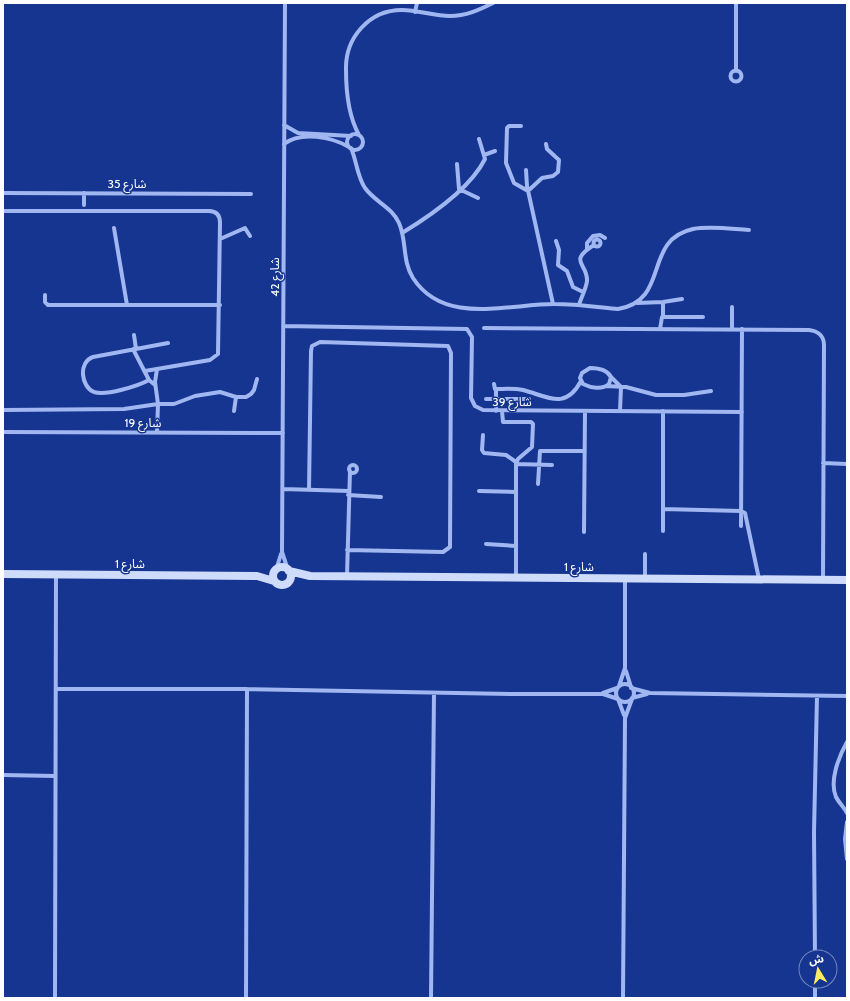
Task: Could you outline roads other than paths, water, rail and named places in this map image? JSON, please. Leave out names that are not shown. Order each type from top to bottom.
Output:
[{"type":"street","name":"شارع 42","points":[[285,3],[282,552],[288,570]]},
{"type":"street","points":[[415,12],[417,3]]},
{"type":"street","points":[[355,159],[358,149],[363,143],[362,138],[354,126],[346,77],[346,65],[351,43],[364,24],[381,14],[402,10],[451,16],[474,12],[493,3]]},
{"type":"street","points":[[736,3],[736,71]]},
{"type":"street","points":[[284,125],[298,133],[359,135]]},
{"type":"street","points":[[354,126],[352,135],[348,140],[362,182],[372,196],[394,214],[402,233],[405,259],[412,276],[423,291],[441,303],[465,309],[553,304],[618,309],[637,303],[682,300]]},
{"type":"street","points":[[521,126],[509,126],[507,128],[505,161],[514,183],[528,191]]},
{"type":"street","points":[[284,144],[298,138],[324,138],[334,140],[350,148],[358,149]]},
{"type":"street","points":[[402,233],[432,213],[475,173],[484,160],[479,139]]},
{"type":"street","points":[[528,191],[542,178],[556,175],[560,168],[560,160],[547,149],[546,144]]},
{"type":"street","points":[[484,155],[494,151]]},
{"type":"street","points":[[457,164],[459,189]]},
{"type":"street","points":[[526,170],[528,191],[553,304]]},
{"type":"street","points":[[459,189],[478,198]]},
{"type":"street","name":"شارع 35","points":[[3,193],[251,194]]},
{"type":"street","points":[[84,193],[84,208]]},
{"type":"street","points":[[3,211],[84,208],[216,212],[220,219],[220,351],[216,357],[210,360],[145,371]]},
{"type":"street","points":[[114,228],[127,305]]},
{"type":"street","points":[[220,239],[245,228],[250,236]]},
{"type":"street","points":[[637,303],[649,290],[665,248],[673,239],[682,233],[694,229],[749,230]]},
{"type":"street","points":[[579,305],[587,280],[581,266],[580,258],[588,249],[594,245],[598,246],[599,241],[605,238],[600,235],[593,236],[587,243],[588,249]]},
{"type":"street","points":[[556,241],[559,250],[558,265],[568,271],[573,287],[583,292]]},
{"type":"street","points":[[45,295],[45,302],[48,305],[220,305]]},
{"type":"street","points":[[660,329],[663,316],[663,302]]},
{"type":"street","points":[[732,307],[732,329]]},
{"type":"street","points":[[663,316],[703,317]]},
{"type":"street","name":"شارع 39","points":[[284,326],[464,328],[469,331],[472,337],[473,402],[483,410],[742,412]]},
{"type":"street","points":[[484,328],[813,330],[821,336],[824,345],[822,579]]},
{"type":"street","points":[[741,526],[742,329]]},
{"type":"street","points":[[134,335],[135,349],[149,380],[155,385]]},
{"type":"street","points":[[308,490],[312,346],[320,342],[448,346],[451,350],[450,547],[443,552],[347,550]]},
{"type":"street","points":[[149,380],[136,386],[101,393],[94,392],[86,384],[83,367],[89,358],[168,343]]},
{"type":"street","points":[[496,389],[519,389],[550,399],[564,399],[574,393],[581,381],[582,373],[590,368],[601,369],[610,375],[621,387],[620,411]]},
{"type":"street","points":[[157,369],[155,385],[158,404],[157,432]]},
{"type":"street","points":[[606,386],[610,382],[610,375]]},
{"type":"street","points":[[3,410],[113,410],[158,404],[174,404],[195,396],[220,392],[236,397],[246,397],[250,395],[256,385],[257,379]]},
{"type":"street","points":[[581,381],[586,385],[593,387],[621,387],[651,395],[684,395],[711,391]]},
{"type":"street","points":[[494,384],[494,388],[496,389],[496,411]]},
{"type":"street","points":[[234,410],[236,397]]},
{"type":"street","points":[[486,399],[529,399]]},
{"type":"street","points":[[502,411],[502,422],[530,422],[533,424],[532,447],[516,463],[516,577]]},
{"type":"street","points":[[584,532],[585,411]]},
{"type":"street","points":[[663,411],[663,531]]},
{"type":"street","name":"شارع 19","points":[[3,432],[283,433]]},
{"type":"street","points":[[483,435],[482,450],[484,453],[506,455],[516,463],[552,465]]},
{"type":"street","points":[[538,484],[539,453],[541,451],[585,451]]},
{"type":"street","points":[[823,463],[847,464]]},
{"type":"street","points":[[347,576],[348,493],[350,471]]},
{"type":"street","points":[[283,489],[348,493],[381,497]]},
{"type":"street","points":[[479,491],[516,492]]},
{"type":"street","points":[[663,509],[741,511],[745,513],[747,516],[759,579]]},
{"type":"street","points":[[486,544],[516,546]]},
{"type":"street","name":"شارع 42","points":[[275,570],[282,552]]},
{"type":"street","points":[[645,554],[645,578]]},
{"type":"street","points":[[283,568],[288,570],[291,577],[289,581],[280,585],[274,581],[273,577],[275,570],[283,568]]},
{"type":"street","name":"شارع 1","points":[[257,576],[275,570]]},
{"type":"street","name":"شارع 1","points":[[288,570],[310,576]]},
{"type":"street","name":"شارع 1","points":[[3,574],[257,576],[274,581]]},
{"type":"street","points":[[54,998],[56,574]]},
{"type":"street","name":"شارع 1","points":[[289,581],[310,576],[847,580]]},
{"type":"street","points":[[625,578],[625,668],[616,693],[625,718]]},
{"type":"street","points":[[623,998],[625,718],[633,692],[625,668]]},
{"type":"street","points":[[603,694],[624,684],[650,694]]},
{"type":"street","points":[[56,689],[247,689],[434,693],[603,694],[625,702],[632,698],[650,694],[847,696]]},
{"type":"street","points":[[246,998],[247,689]]},
{"type":"street","points":[[431,998],[434,693]]},
{"type":"street","points":[[815,949],[814,832],[817,696]]},
{"type":"street","points":[[847,742],[836,768],[834,790],[836,796],[847,813]]},
{"type":"street","points":[[3,775],[55,776]]},
{"type":"street","points":[[847,822],[845,840],[847,859]]}]
